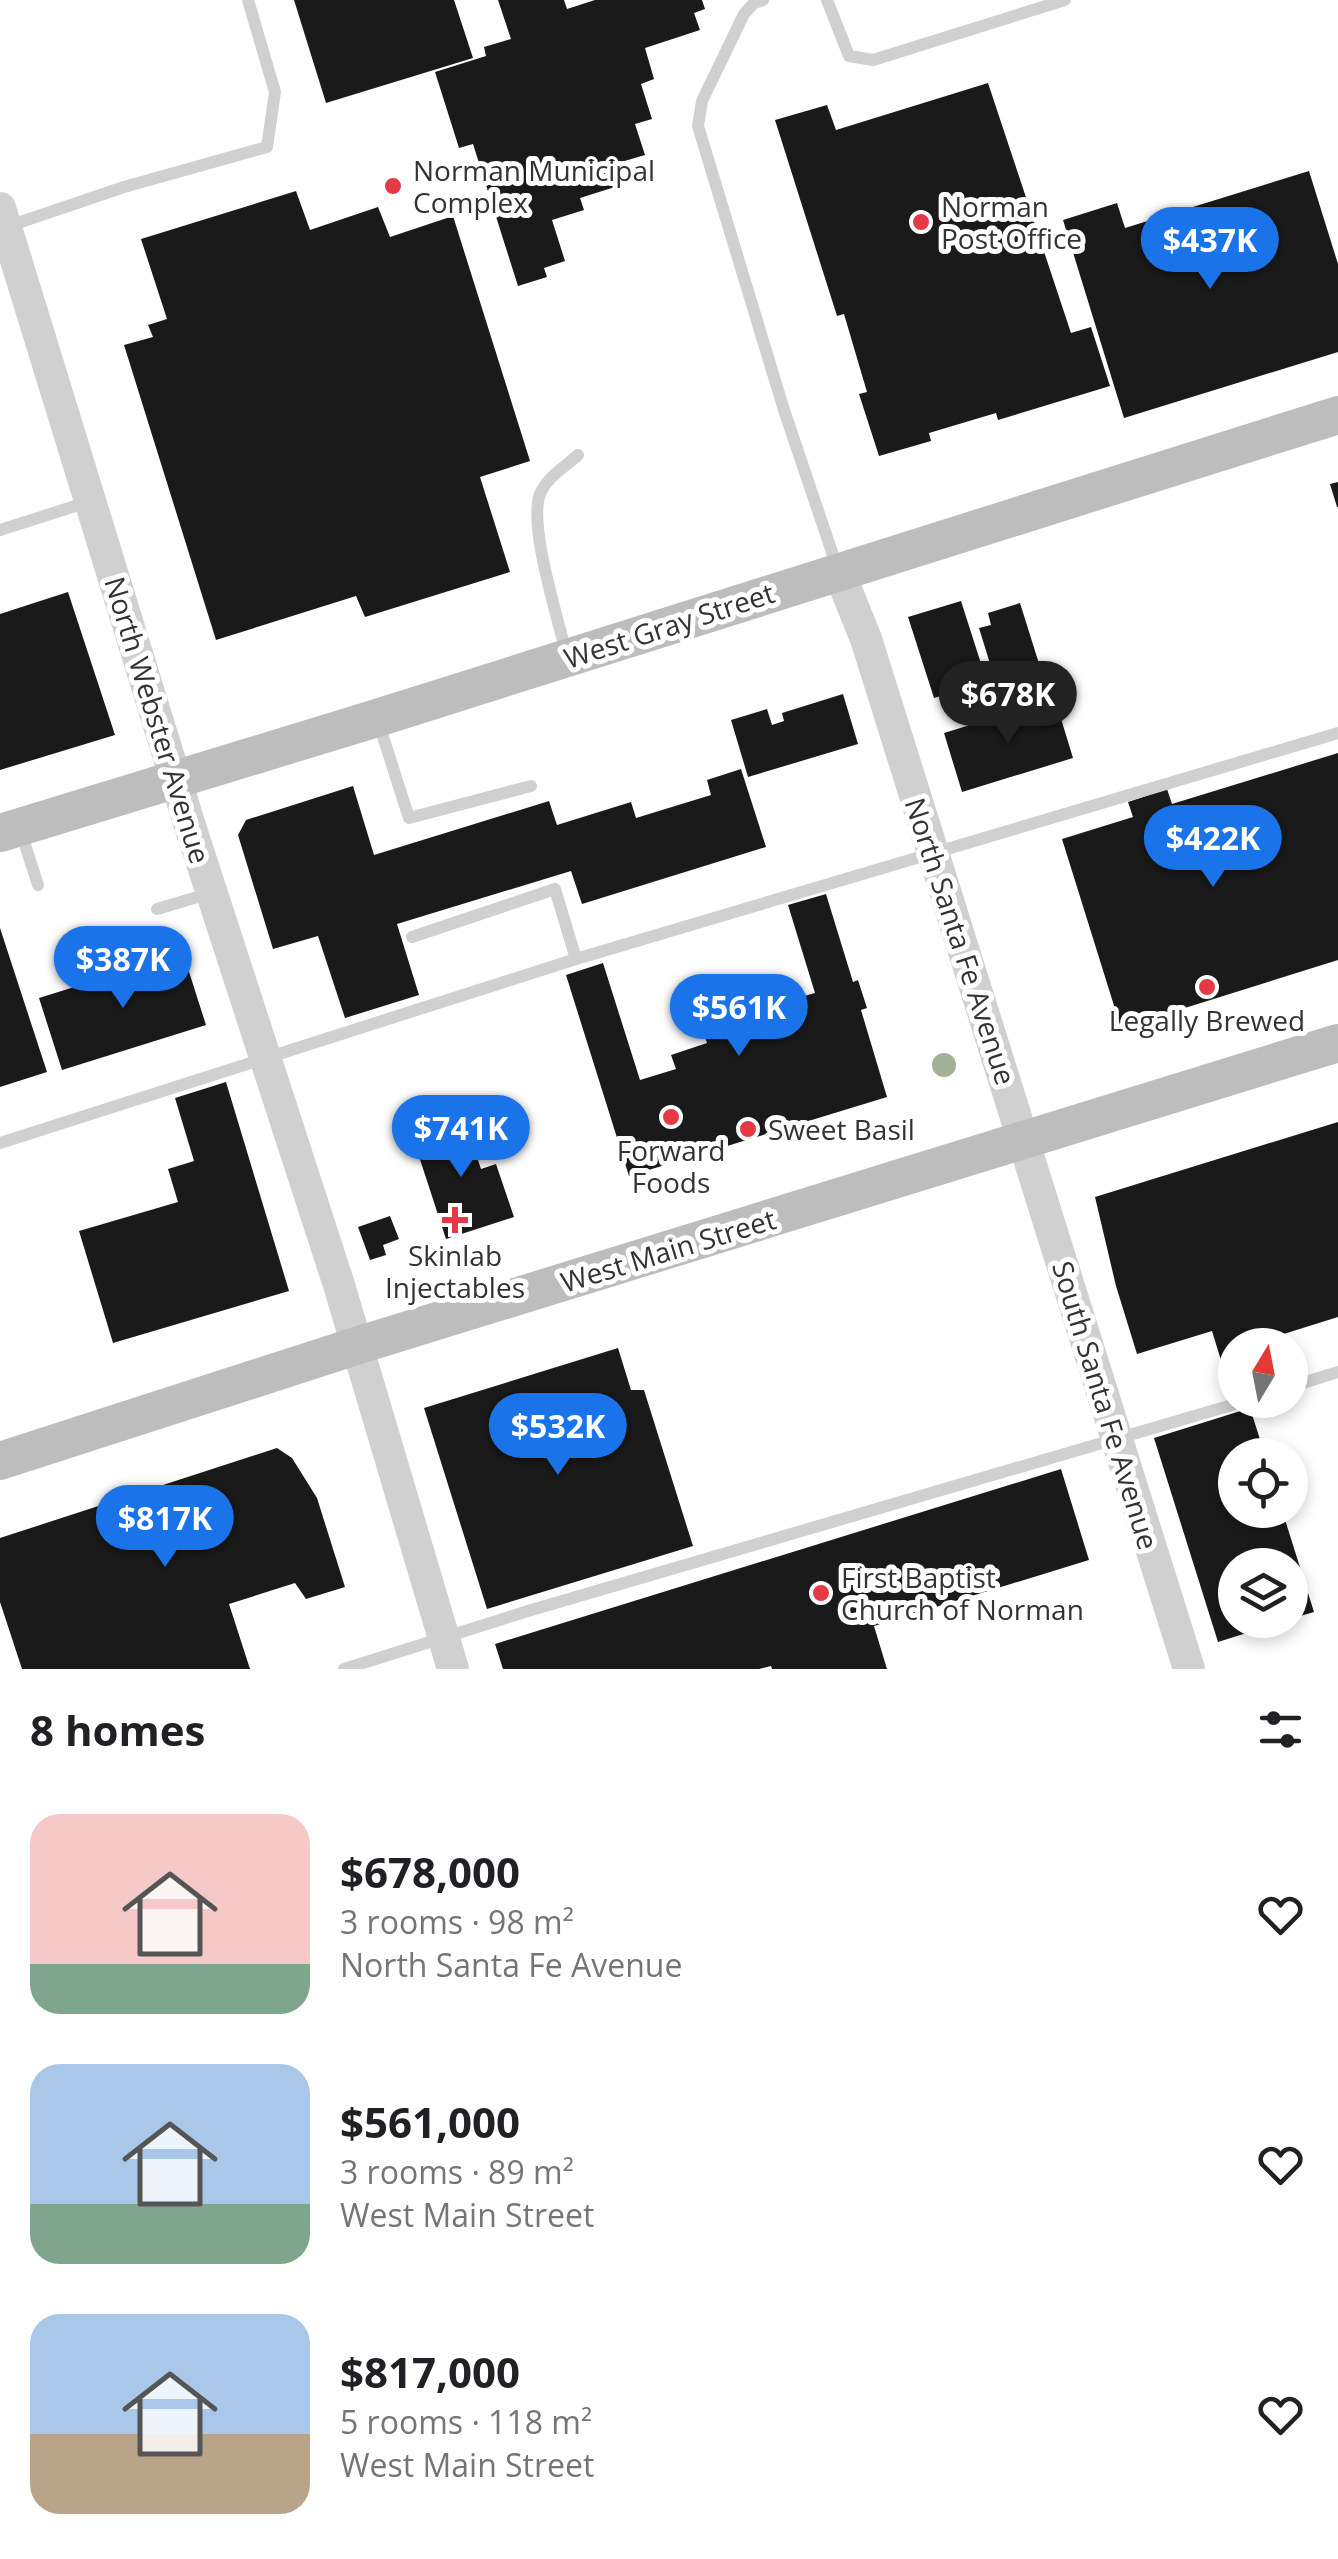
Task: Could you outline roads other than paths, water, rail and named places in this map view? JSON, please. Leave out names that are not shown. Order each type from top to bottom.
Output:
[{"type":"main road","name":"West Gray Street","points":[[10,830],[1338,415]]},
{"type":"main road","name":"West Main Street","points":[[0,1461],[356,1346],[1338,1043]]},
{"type":"street","name":"North Webster Avenue","points":[[3,218],[176,781],[356,1346],[448,1654]]},
{"type":"street","name":"North Santa Fe Avenue","points":[[839,572],[862,627],[1024,1140]]},
{"type":"street","name":"South Santa Fe Avenue","points":[[1024,1140],[1189,1669]]},
{"type":"lane","points":[[3,218],[268,147],[275,92],[248,0]]},
{"type":"lane","points":[[763,0],[744,14],[702,101],[698,126],[796,448],[839,572]]},
{"type":"lane","points":[[827,0],[849,56],[873,60],[1066,0]]},
{"type":"lane","points":[[567,658],[537,520],[540,494],[550,478],[578,455]]},
{"type":"lane","points":[[0,530],[90,502]]},
{"type":"lane","points":[[378,718],[410,818],[531,786]]},
{"type":"lane","points":[[0,1143],[576,959],[1338,732]]},
{"type":"lane","points":[[10,830],[38,885]]},
{"type":"lane","points":[[412,937],[555,889],[576,959]]},
{"type":"lane","points":[[157,909],[211,892]]},
{"type":"lane","points":[[1308,1381],[1338,1372]]},
{"type":"lane","points":[[344,1669],[448,1654],[1218,1410]]},
{"type":"place","name":"Norman Municipal Complex","points":[[393,186]]},
{"type":"place","name":"Norman Post Office","points":[[921,222]]},
{"type":"place","name":"Legally Brewed","points":[[1207,987]]},
{"type":"place","name":"Forward Foods","points":[[671,1117]]},
{"type":"place","name":"Sweet Basil","points":[[748,1129]]},
{"type":"place","name":"Skinlab Injectables","points":[[455,1220]]},
{"type":"place","name":"First Baptist Church of Norman","points":[[821,1593]]}]
